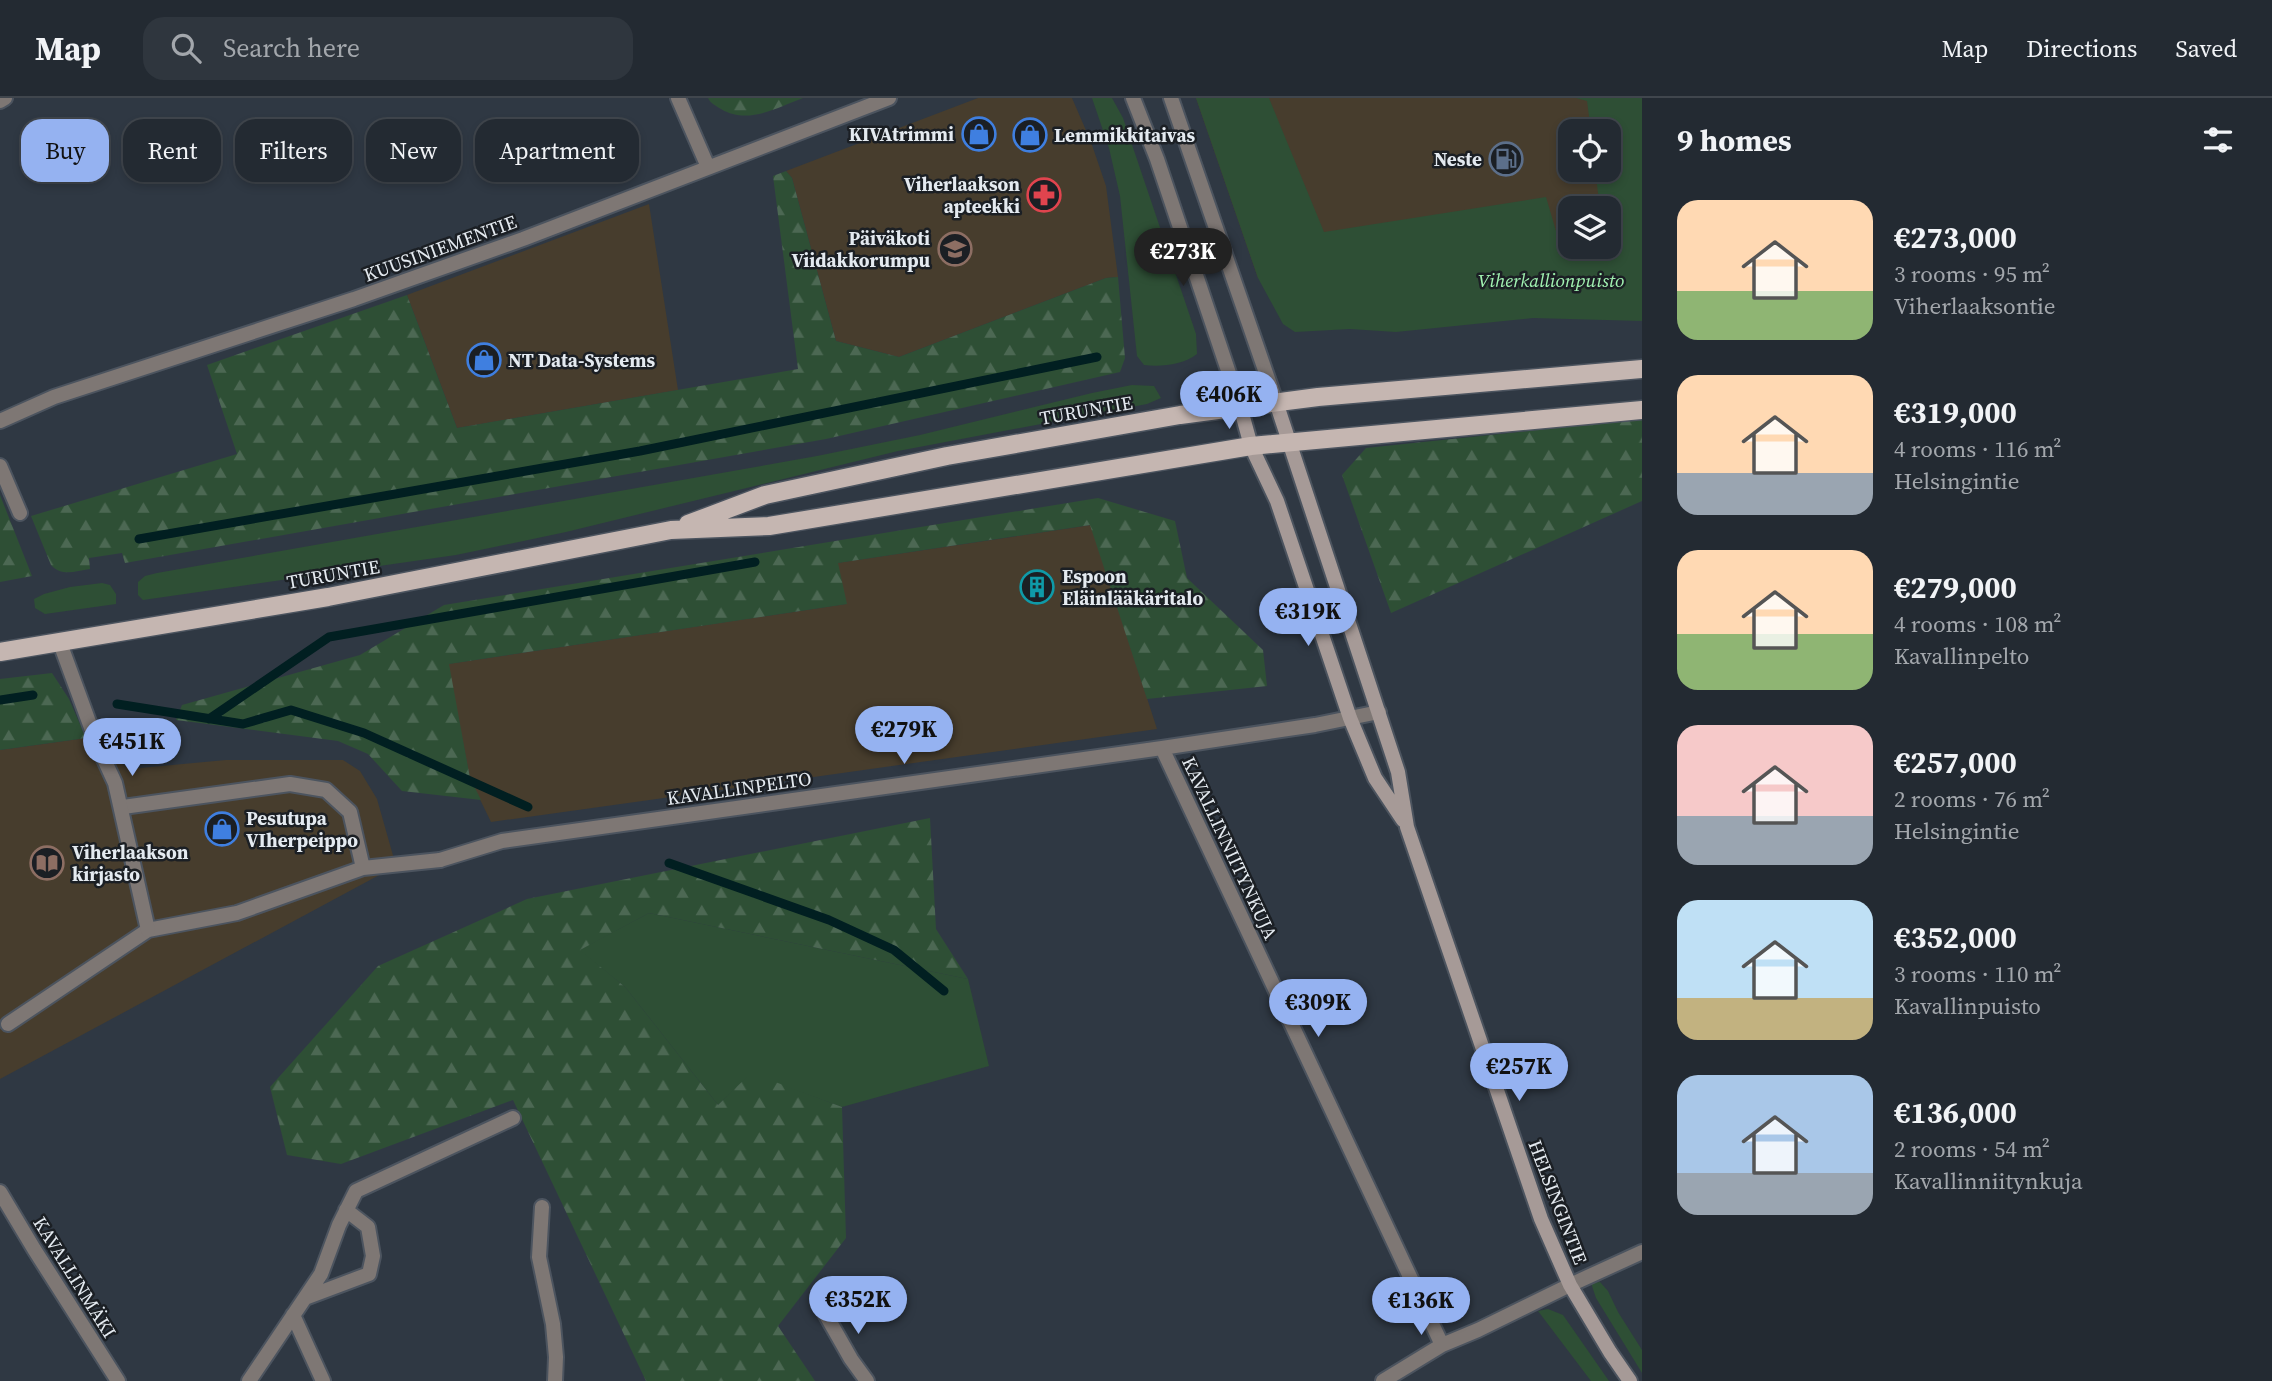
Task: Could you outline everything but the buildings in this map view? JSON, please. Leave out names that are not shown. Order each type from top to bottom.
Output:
[{"type":"main road","name":"TURUNTIE","points":[[671,530],[765,495],[947,456],[1240,406],[1642,369]]},
{"type":"main road","name":"HELSINGINTIE","points":[[1276,402],[1398,772],[1408,827],[1541,1219],[1570,1285],[1630,1381]]},
{"type":"main road","name":"HELSINGINTIE","points":[[1240,406],[1251,446],[1277,501],[1350,718],[1375,778],[1408,827]]},
{"type":"main road","name":"TURUNTIE","points":[[0,652],[328,597],[671,530],[769,526],[1289,441],[1642,410]]},
{"type":"street","points":[[0,101],[5,98]]},
{"type":"street","points":[[678,98],[708,167]]},
{"type":"street","name":"KUUSINIEMENTIE","points":[[0,421],[54,397],[354,299],[523,239],[889,98]]},
{"type":"street","points":[[1133,98],[1157,159],[1240,406]]},
{"type":"street","points":[[1171,98],[1276,402]]},
{"type":"street","points":[[0,466],[20,513]]},
{"type":"street","points":[[8,1024],[148,930],[123,807],[60,643]]},
{"type":"street","name":"KAVALLINPELTO","points":[[148,930],[237,913],[363,867],[440,860],[502,841],[1162,748],[1379,712]]},
{"type":"street","name":"KAVALLINNIITYNKUJA","points":[[1162,748],[1441,1345]]},
{"type":"street","points":[[123,807],[290,784],[326,790],[350,812],[363,867]]},
{"type":"street","points":[[249,1381],[321,1274],[356,1191],[513,1118]]},
{"type":"street","name":"KAVALLINMÄKI","points":[[0,1192],[118,1381]]},
{"type":"street","points":[[541,1208],[539,1257],[553,1324],[555,1381]]},
{"type":"street","points":[[305,1298],[369,1274],[373,1256],[368,1227],[346,1210]]},
{"type":"street","points":[[1383,1381],[1441,1345],[1642,1252]]},
{"type":"street","points":[[822,1308],[867,1381]]},
{"type":"street","points":[[293,1315],[323,1381]]},
{"type":"shaded area","points":[[978,98],[1072,98],[1106,186],[1118,277],[1106,278],[899,357],[836,341],[792,178],[786,171]]},
{"type":"shaded area","points":[[1196,98],[1624,98],[1621,119],[1558,119],[1558,182],[1612,182],[1610,196],[1558,196],[1558,240],[1258,278]]},
{"type":"shaded area","points":[[649,204],[678,390],[457,428],[407,295]]},
{"type":"shaded area","points":[[1091,525],[1157,729],[491,822],[470,779],[448,664],[846,604],[837,563]]},
{"type":"shaded area","points":[[86,738],[129,769],[226,760],[343,760],[360,771],[377,799],[396,866],[0,1079],[0,750]]},
{"type":"green space","points":[[708,98],[803,98],[762,113],[741,115],[721,109]]},
{"type":"green space","points":[[1092,98],[1112,98],[1123,118],[1196,334],[1197,354],[1185,361],[1144,365],[1137,356],[1120,196],[1109,148]]},
{"type":"green space","name":"Viherkallionpuisto","points":[[1196,98],[1269,98],[1324,232],[1546,197],[1558,233],[1558,259],[1621,259],[1621,196],[1598,196],[1597,182],[1621,182],[1621,119],[1589,119],[1587,101],[1576,98],[1642,98],[1642,321],[1533,318],[1396,332],[1350,329],[1295,332],[1283,324],[1258,278]]},
{"type":"green space","points":[[786,171],[792,178],[836,341],[899,357],[1106,278],[1118,277],[1125,358],[1120,372],[826,439],[125,563],[122,553],[89,558],[90,569],[74,572],[60,571],[51,565],[31,516],[237,454],[207,365],[407,295],[457,428],[798,369],[773,176]]},
{"type":"green space","points":[[1132,385],[1154,386],[1161,398],[1147,404],[898,451],[566,532],[456,555],[143,600],[138,595],[138,582],[145,576],[157,573],[817,456],[920,435]]},
{"type":"green space","points":[[1642,419],[1642,501],[1391,613],[1342,475],[1366,448]]},
{"type":"green space","points":[[0,495],[32,576],[0,582]]},
{"type":"green space","points":[[1098,498],[1175,521],[1187,578],[1263,650],[1267,686],[1147,699],[1090,525],[838,563],[847,604],[449,664],[470,778],[481,800],[402,791],[368,754],[338,741],[176,720],[182,705],[360,655],[444,605]]},
{"type":"green space","points":[[102,583],[110,585],[116,594],[116,604],[45,614],[35,608],[34,599],[44,594]]},
{"type":"green space","points":[[52,673],[69,699],[86,738],[0,750],[0,679]]},
{"type":"green space","points":[[930,818],[936,929],[968,979],[649,913],[580,950],[625,987],[718,1105],[751,1073],[842,1107],[846,1238],[778,1326],[815,1381],[646,1381],[513,1100],[341,1164],[287,1155],[270,1087],[378,966],[527,899]]},
{"type":"green space","points":[[649,913],[968,979],[989,1066],[842,1107],[751,1074],[718,1105],[625,987],[579,950]]},
{"type":"green space","points":[[1600,1282],[1642,1350],[1642,1373],[1596,1298],[1591,1283]]},
{"type":"green space","points":[[1548,1309],[1563,1315],[1609,1381],[1591,1381],[1538,1311]]},
{"type":"waterway","points":[[139,539],[640,451],[1097,357]]},
{"type":"waterway","points":[[209,719],[329,637],[755,562]]},
{"type":"waterway","points":[[0,700],[33,695]]},
{"type":"waterway","points":[[117,704],[243,724],[291,710],[364,733],[528,807]]},
{"type":"waterway","points":[[669,863],[829,920],[894,950],[944,991]]},
{"type":"place","name":"KIVAtrimmi","points":[[979,134]]},
{"type":"place","name":"Lemmikkitaivas","points":[[1030,135]]},
{"type":"place","name":"Neste","points":[[1506,159]]},
{"type":"place","name":"Viherlaakson apteekki","points":[[1044,195]]},
{"type":"place","name":"Päiväkoti Viidakkorumpu","points":[[955,249]]},
{"type":"place","name":"NT Data-Systems","points":[[484,360]]},
{"type":"place","name":"Espoon Eläinlääkäritalo","points":[[1037,587]]},
{"type":"place","name":"Pesutupa VIherpeippo","points":[[222,829]]},
{"type":"place","name":"Viherlaakson kirjasto","points":[[47,863]]}]
